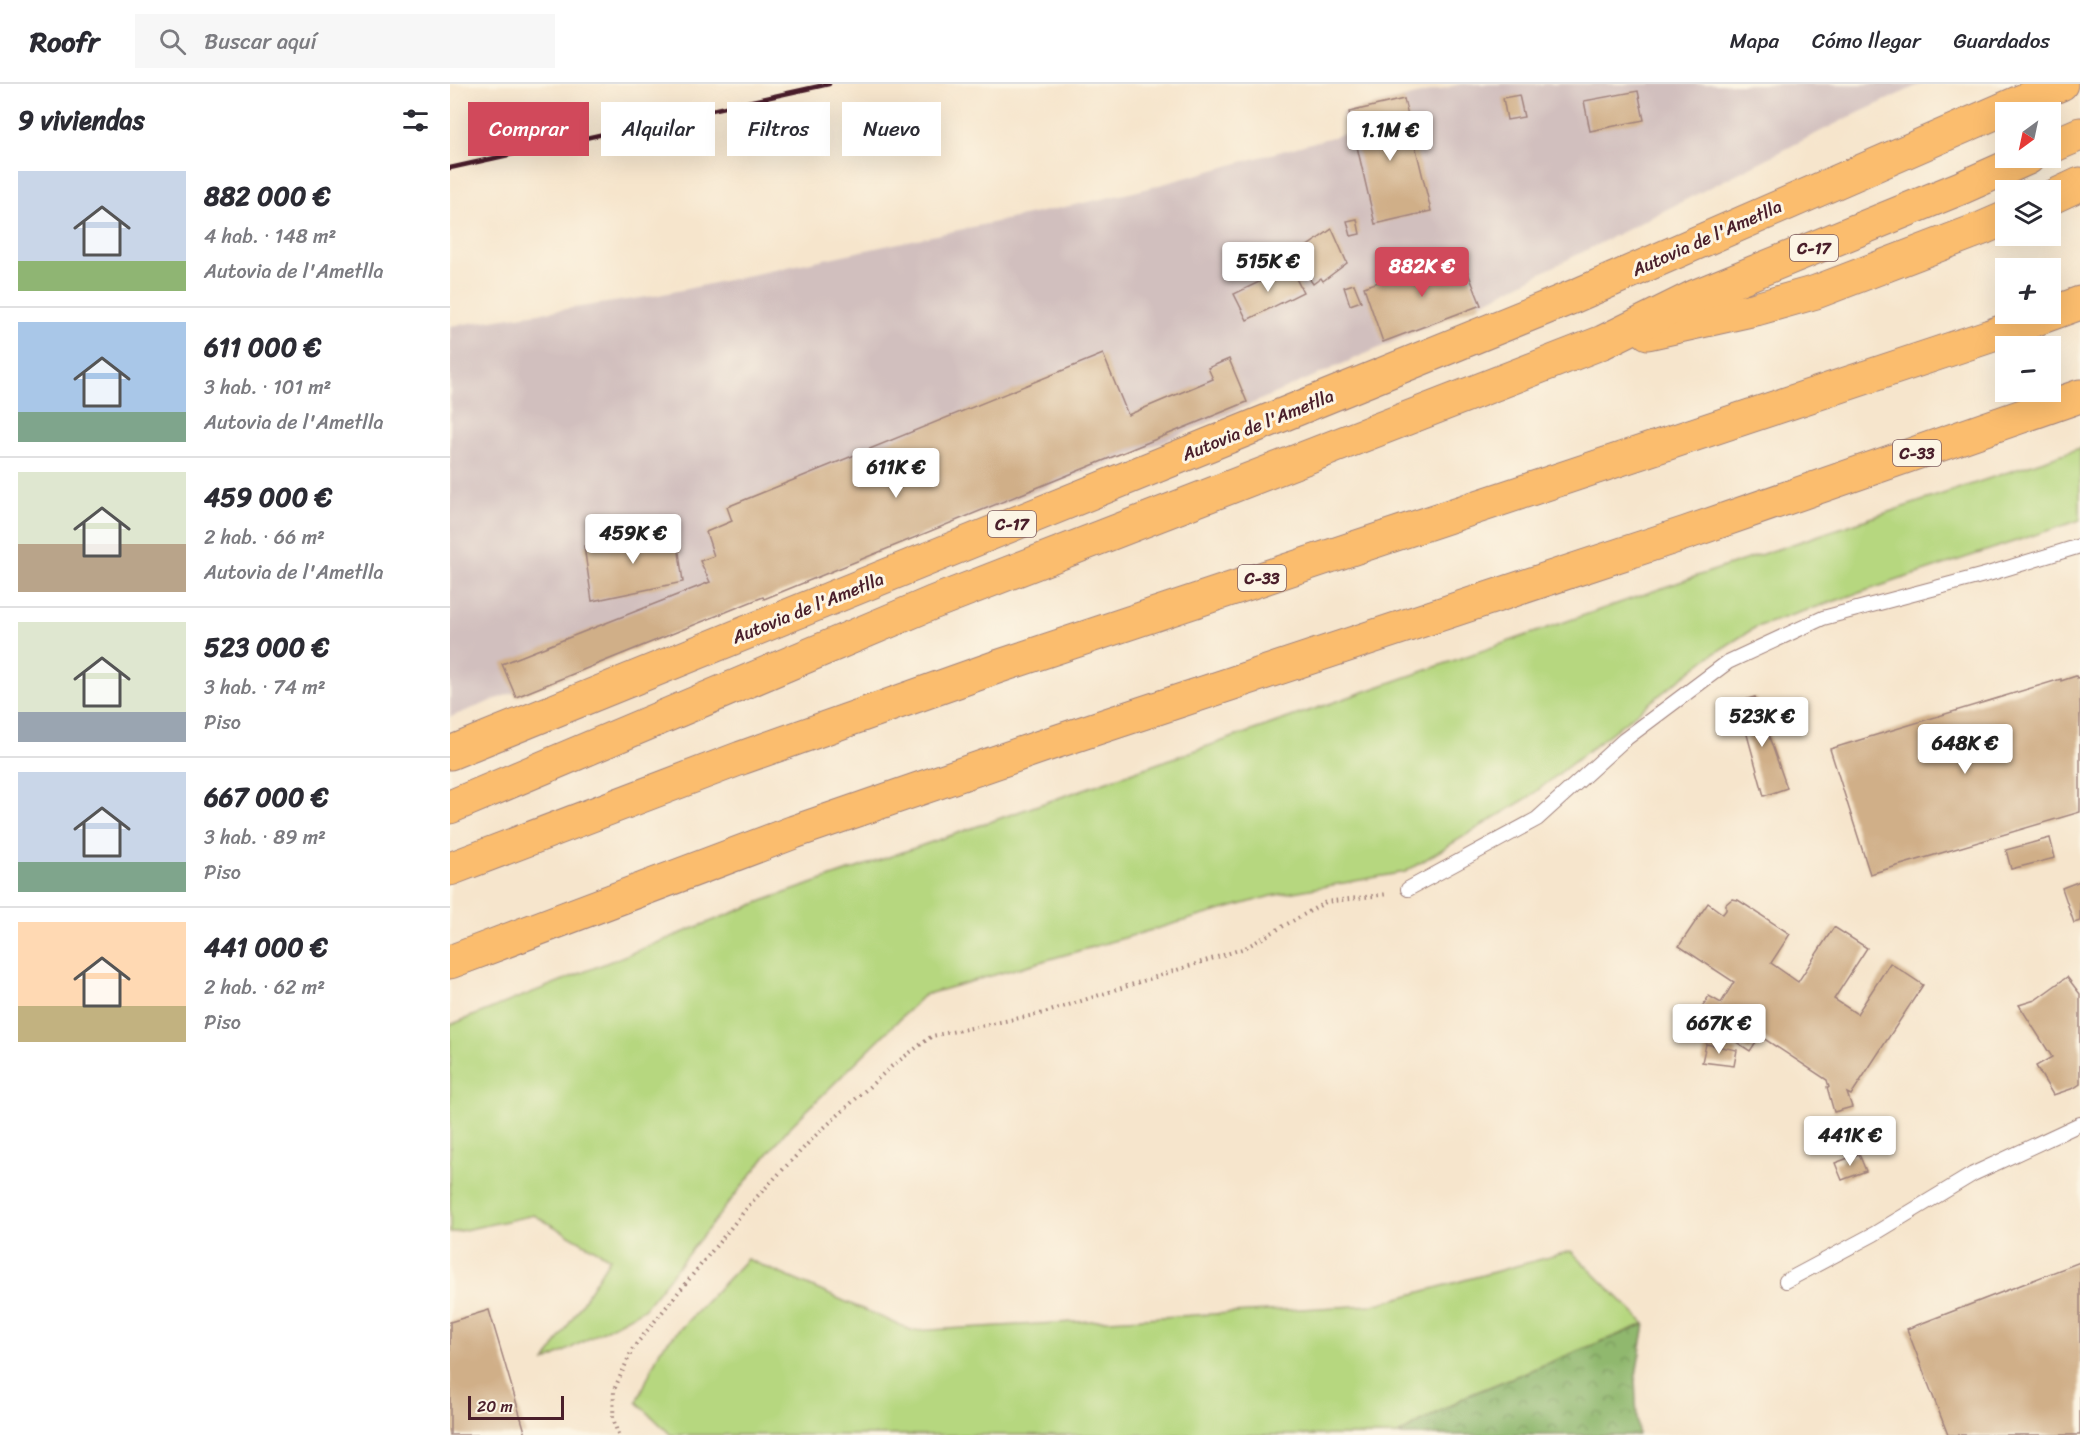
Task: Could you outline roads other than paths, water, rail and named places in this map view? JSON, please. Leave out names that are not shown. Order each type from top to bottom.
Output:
[{"type":"highway","points":[[1977,120],[2010,84]]},
{"type":"highway","name":"Autovia de l'Ametlla","points":[[450,753],[1575,296],[2061,84]]},
{"type":"highway","points":[[2061,142],[2080,134]]},
{"type":"highway","name":"C-17","points":[[450,807],[932,603],[1603,342],[1696,296],[2006,168]]},
{"type":"highway","points":[[2061,193],[2080,184]]},
{"type":"highway","points":[[1603,342],[1756,309],[1816,291],[1995,223]]},
{"type":"highway","name":"C-33","points":[[450,869],[741,758],[997,667],[1990,336],[2080,303]]},
{"type":"highway","name":"C-33","points":[[450,962],[794,832],[1686,533],[2080,396]]},
{"type":"lane","points":[[1408,889],[1537,819],[1624,740],[1728,662],[1823,618],[1988,574],[2080,546]]},
{"type":"lane","points":[[1786,1281],[1874,1234],[1972,1174],[2080,1124]]},
{"type":"railway","points":[[450,168],[829,84]]}]
